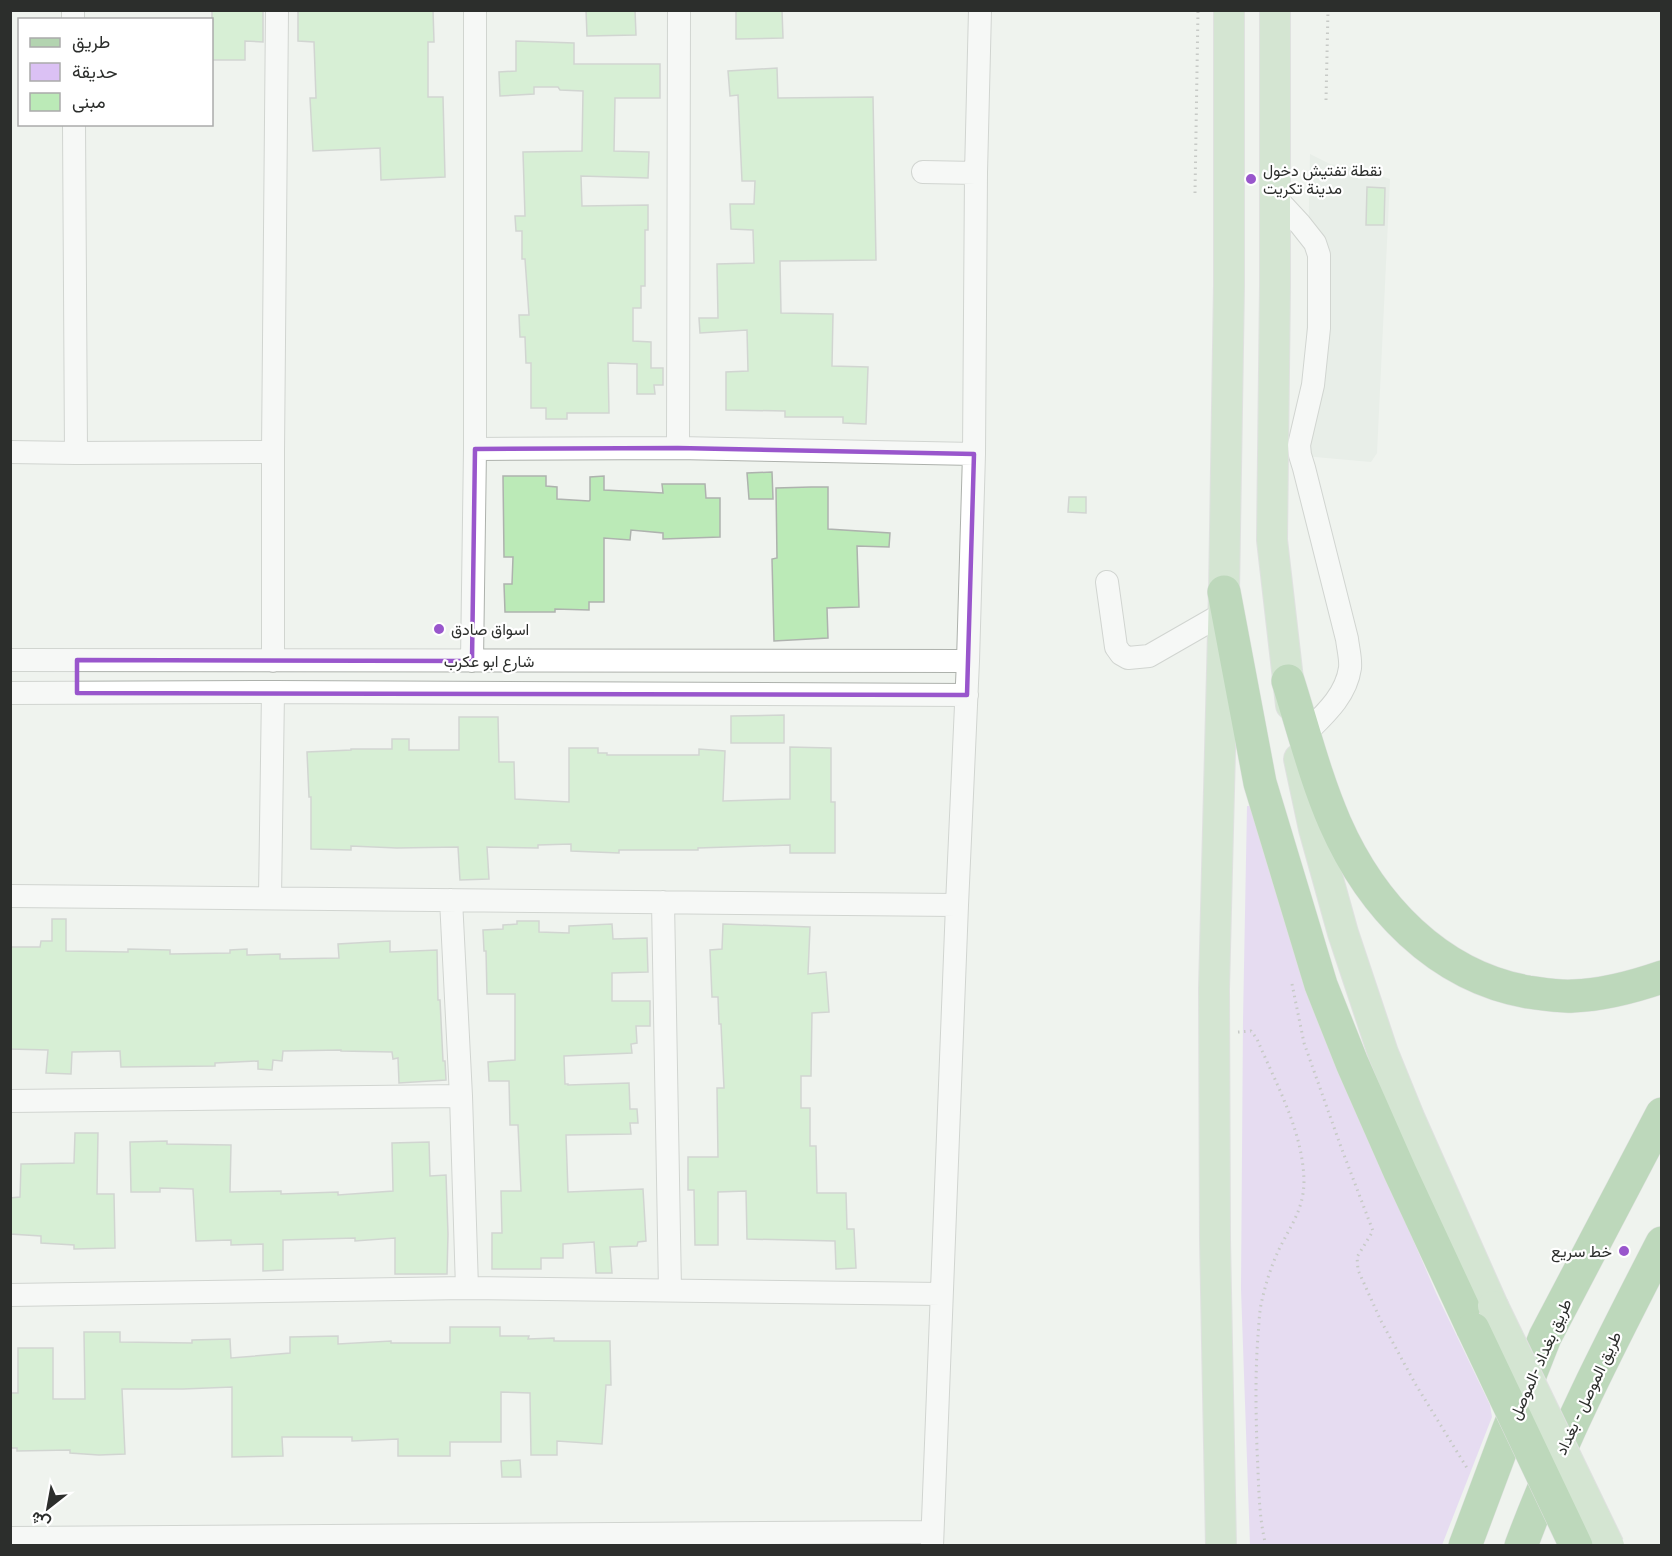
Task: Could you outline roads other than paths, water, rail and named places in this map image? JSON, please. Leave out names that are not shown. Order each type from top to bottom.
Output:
[{"type":"highway","points":[[1224,602],[1260,783],[1321,985],[1386,1140],[1483,1318],[1576,1545]]},
{"type":"highway","points":[[1288,681],[1321,786],[1335,823],[1352,856],[1370,887],[1392,915],[1431,950],[1460,969],[1486,981],[1516,990],[1545,994],[1571,997],[1598,994],[1662,977]]},
{"type":"highway","name":"طريق بغداد -الموصل","points":[[1465,1545],[1545,1337],[1662,1114]]},
{"type":"highway","name":"طريق الموصل - بغداد","points":[[1521,1545],[1535,1507],[1599,1368],[1662,1243]]},
{"type":"main road","points":[[1221,1545],[1215,1240],[1215,989],[1229,286],[1229,10]]},
{"type":"main road","points":[[1275,10],[1272,540],[1297,752],[1314,829],[1356,977],[1483,1318],[1609,1545]]},
{"type":"street","points":[[273,661],[277,10]]},
{"type":"street","points":[[472,661],[475,449],[474,10]]},
{"type":"street","points":[[678,447],[679,10]]},
{"type":"street","points":[[10,1538],[932,1539],[967,695],[974,454],[980,10]]},
{"type":"street","points":[[74,126],[76,453]]},
{"type":"street","points":[[923,172],[976,173]]},
{"type":"street","points":[[1275,197],[1315,243],[1319,255],[1319,328],[1313,385],[1300,436],[1300,455],[1347,639],[1350,666],[1345,687],[1335,704],[1305,734]]},
{"type":"street","points":[[475,449],[678,447],[974,454]]},
{"type":"street","points":[[10,452],[273,452]]},
{"type":"street","points":[[1107,582],[1116,647],[1128,658],[1149,656],[1224,602]]},
{"type":"street","name":"شارع ابو عكرب","points":[[10,660],[968,662]]},
{"type":"street","points":[[77,660],[77,693]]},
{"type":"street","points":[[270,898],[273,692]]},
{"type":"street","points":[[10,693],[967,695]]},
{"type":"street","points":[[10,896],[957,905]]},
{"type":"street","points":[[451,900],[461,1096],[467,1288]]},
{"type":"street","points":[[663,902],[670,1290]]},
{"type":"street","points":[[10,1101],[461,1096]]},
{"type":"street","points":[[10,1295],[467,1288],[941,1294]]},
{"type":"place","name":"نقطة تفتيش دخول مدينة تكريت","points":[[1251,179]]},
{"type":"place","name":"اسواق صادق","points":[[439,629]]},
{"type":"place","name":"خط سريع","points":[[1624,1251]]}]
